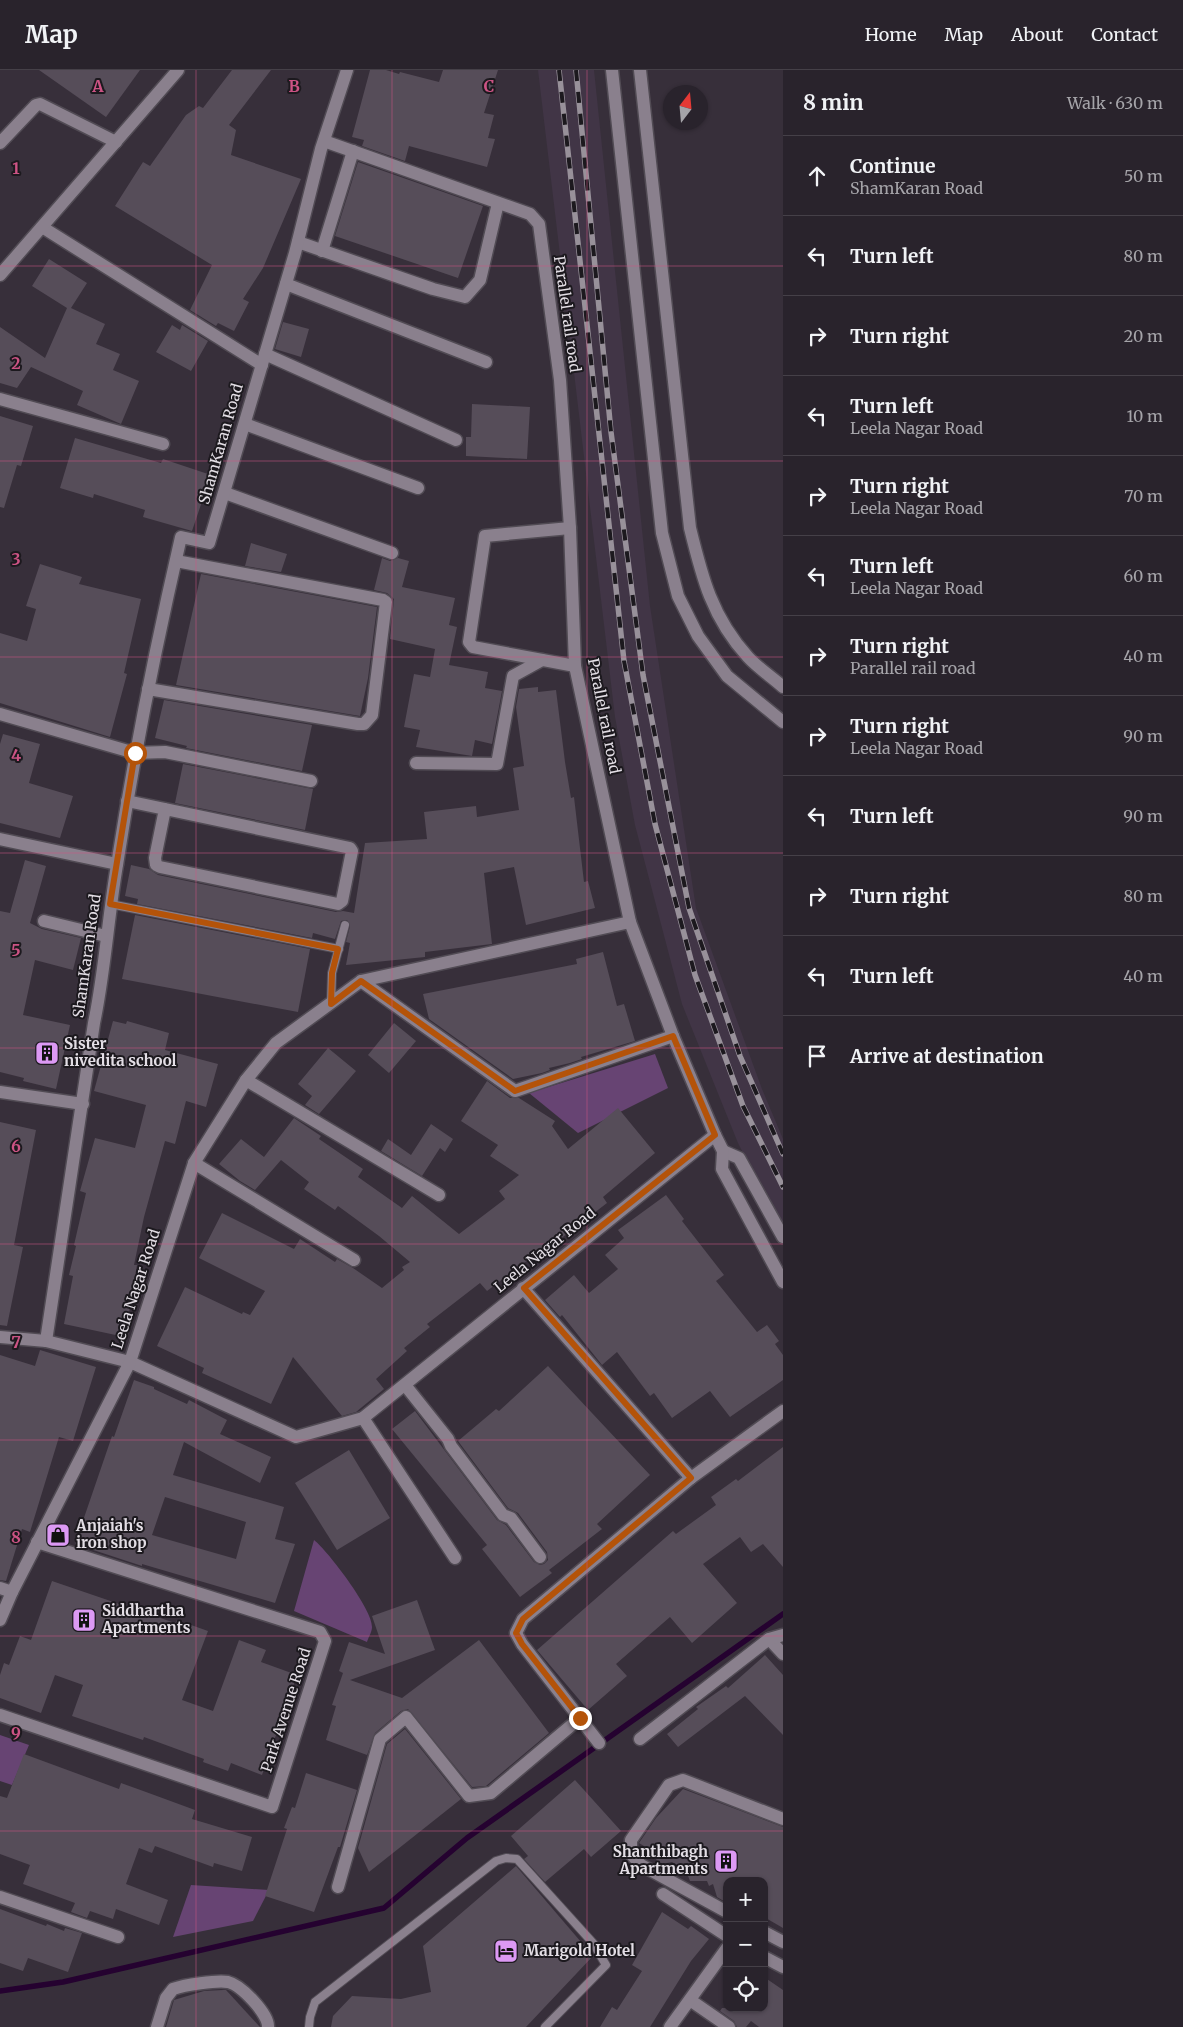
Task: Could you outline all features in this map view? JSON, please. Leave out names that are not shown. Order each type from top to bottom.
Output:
[{"type":"street","points":[[0,275],[178,70]]},
{"type":"street","name":"ShamKaran Road","points":[[46,1341],[100,993],[110,904],[135,753],[181,537],[209,543],[286,284],[324,141],[334,115],[347,70]]},
{"type":"street","points":[[612,70],[662,533],[676,587],[698,636],[727,676],[783,722]]},
{"type":"street","points":[[640,70],[690,528],[704,586],[722,622],[748,657],[783,687]]},
{"type":"street","points":[[0,142],[36,105],[40,104],[116,142]]},
{"type":"street","name":"Parallel rail road","points":[[324,141],[530,214],[539,224],[559,371],[570,528],[575,666],[630,922],[673,1036],[723,1152],[722,1169],[783,1282]]},
{"type":"street","points":[[322,251],[353,151]]},
{"type":"street","points":[[298,242],[433,289],[465,297],[480,280],[498,203]]},
{"type":"street","points":[[42,227],[263,360],[456,440]]},
{"type":"street","points":[[286,284],[486,362]]},
{"type":"street","points":[[0,399],[163,444]]},
{"type":"street","points":[[245,424],[418,488]]},
{"type":"street","points":[[225,492],[392,553]]},
{"type":"street","points":[[570,528],[488,534],[483,539],[470,644],[575,666]]},
{"type":"street","points":[[148,689],[358,724],[364,724],[372,715],[386,602],[176,562]]},
{"type":"street","points":[[416,763],[497,764],[513,676],[542,660]]},
{"type":"street","points":[[0,714],[135,753],[165,752],[311,780]]},
{"type":"street","points":[[127,801],[165,809],[350,848],[352,851],[342,901],[338,904],[156,865],[155,858],[165,809]]},
{"type":"street","points":[[0,839],[117,864]]},
{"type":"street","points":[[44,921],[106,936]]},
{"type":"street","points":[[361,981],[630,922]]},
{"type":"street","points":[[361,981],[515,1091],[673,1036]]},
{"type":"street","name":"Leela Nagar Road","points":[[361,981],[276,1043],[246,1080],[194,1163],[130,1362],[296,1437],[363,1418],[715,1135]]},
{"type":"street","points":[[246,1080],[439,1195]]},
{"type":"street","points":[[0,1092],[83,1104]]},
{"type":"street","points":[[723,1152],[739,1158],[783,1237]]},
{"type":"street","points":[[194,1163],[354,1260]]},
{"type":"street","points":[[524,1288],[691,1478]]},
{"type":"street","points":[[0,1337],[46,1341],[130,1362],[37,1542],[6,1590],[0,1620]]},
{"type":"street","points":[[405,1386],[448,1439],[451,1446],[503,1515],[511,1518],[540,1557]]},
{"type":"street","points":[[599,1743],[522,1644],[516,1633],[523,1619],[691,1478],[783,1411]]},
{"type":"street","points":[[363,1418],[455,1558]]},
{"type":"street","name":"Park Avenue Road","points":[[0,1715],[272,1808],[325,1641],[320,1632],[37,1542]]},
{"type":"street","points":[[640,1739],[769,1639],[783,1635]]},
{"type":"street","points":[[769,1639],[783,1654]]},
{"type":"street","points":[[338,1887],[380,1739],[406,1717],[469,1796],[476,1797],[490,1793],[580,1718]]},
{"type":"street","points":[[723,1910],[641,1865],[631,1854],[631,1840],[669,1785],[684,1780],[783,1820]]},
{"type":"street","points":[[664,1894],[723,1933]]},
{"type":"street","points":[[0,1897],[118,1937]]},
{"type":"street","points":[[768,1934],[783,1942]]},
{"type":"street","points":[[670,2027],[723,1954]]},
{"type":"street","points":[[768,1959],[783,1967]]},
{"type":"street","points":[[157,2027],[166,1998],[173,1989],[225,1981],[238,1987],[264,2013],[268,2027]]},
{"type":"street","points":[[690,2000],[729,2027]]},
{"type":"lane","points":[[110,904],[338,949]]},
{"type":"lane","points":[[331,1004],[332,973],[345,926]]},
{"type":"lane","points":[[309,2027],[310,2017],[316,2002],[496,1861],[506,1858],[517,1859],[593,1943],[606,1965],[545,2027]]},
{"type":"shaded area","points":[[538,70],[594,70],[650,606],[696,908],[762,1089],[783,1139],[783,1233],[738,1143],[682,1004],[635,825],[615,717]]},
{"type":"shaded area","points":[[655,1054],[668,1088],[578,1133],[529,1093]]},
{"type":"shaded area","points":[[314,1540],[339,1568],[365,1608],[372,1627],[367,1642],[294,1611]]},
{"type":"shaded area","points":[[0,1735],[29,1745],[12,1785],[0,1781]]},
{"type":"shaded area","points":[[191,1885],[269,1890],[253,1921],[173,1937]]},
{"type":"building","points":[[39,70],[140,70],[106,117]]},
{"type":"building","points":[[232,70],[271,70],[229,125],[236,130],[231,155],[301,179],[263,268],[243,299],[249,302],[234,331],[218,323],[216,326],[190,310],[212,265],[115,206],[143,162],[150,166],[186,115],[199,106],[203,108]]},
{"type":"building","points":[[370,70],[386,70],[399,74],[400,72],[439,82],[443,70],[498,70],[484,113],[494,115],[488,138],[495,139],[487,167],[409,146],[405,161],[362,146],[364,140],[352,137]]},
{"type":"building","points":[[358,162],[483,206],[458,278],[335,236]]},
{"type":"building","points":[[49,259],[87,283],[71,308],[105,324],[96,344],[120,354],[113,370],[139,381],[121,424],[77,405],[83,391],[31,367],[17,388],[0,383],[0,327],[45,358],[67,308],[32,286]]},
{"type":"building","points":[[283,322],[309,329],[301,357],[275,349]]},
{"type":"building","points":[[172,325],[180,330],[182,325],[208,341],[191,371],[156,352]]},
{"type":"building","points":[[472,404],[530,407],[527,459],[466,456],[466,437],[471,437]]},
{"type":"building","points":[[0,416],[33,426],[21,466],[17,465],[4,508],[0,507]]},
{"type":"building","points":[[75,438],[161,463],[163,459],[211,475],[192,531],[143,517],[145,510],[94,494],[93,498],[60,488]]},
{"type":"building","points":[[251,543],[287,554],[281,572],[245,566]]},
{"type":"building","points":[[382,558],[390,561],[398,558],[409,561],[402,587],[455,598],[449,625],[457,627],[449,665],[488,672],[485,688],[502,691],[492,744],[475,740],[472,756],[416,747],[420,730],[404,727],[414,674],[430,677],[435,649],[390,639],[394,599],[387,593],[374,590]]},
{"type":"building","points":[[40,564],[82,577],[79,584],[141,599],[124,673],[127,674],[110,737],[0,703],[0,633],[27,641],[36,609],[26,606]]},
{"type":"building","points":[[201,574],[377,607],[368,678],[360,716],[176,685]]},
{"type":"building","points":[[538,687],[538,692],[556,690],[571,798],[574,797],[584,882],[588,881],[595,908],[526,925],[514,867],[484,873],[492,944],[425,952],[425,957],[346,965],[350,943],[346,942],[350,926],[347,920],[341,921],[335,939],[313,933],[312,938],[137,904],[138,899],[125,896],[131,865],[149,869],[158,875],[336,912],[354,913],[365,843],[427,839],[424,812],[476,806],[477,817],[519,810],[513,768],[524,766],[516,707],[519,689]]},
{"type":"building","points":[[164,700],[312,725],[302,771],[186,748],[187,746],[155,738]]},
{"type":"building","points":[[3,734],[40,744],[29,783],[73,796],[60,838],[0,823],[0,744]]},
{"type":"building","points":[[183,764],[313,789],[305,830],[175,803]]},
{"type":"building","points":[[25,860],[46,866],[30,923],[42,929],[81,938],[73,970],[35,960],[23,1015],[70,1025],[56,1089],[23,1081],[24,1078],[0,1072],[0,911],[10,913]]},
{"type":"building","points":[[135,915],[310,949],[298,1012],[122,979]]},
{"type":"building","points":[[603,952],[617,1006],[624,1004],[635,1041],[581,1057],[582,1059],[570,1063],[549,1068],[550,1070],[542,1073],[513,1079],[429,1019],[423,994],[577,964],[576,959]]},
{"type":"building","points":[[113,1021],[126,1024],[127,1021],[169,1033],[165,1050],[218,1064],[206,1107],[186,1101],[175,1144],[165,1141],[144,1217],[134,1265],[137,1265],[125,1337],[64,1324],[73,1276],[69,1275],[76,1246],[74,1245],[86,1193],[80,1191],[95,1138],[135,1148],[146,1105],[94,1091]]},
{"type":"building","points":[[394,1023],[416,1041],[389,1073],[368,1055]]},
{"type":"building","points":[[328,1048],[356,1071],[319,1114],[305,1105],[312,1096],[298,1084]]},
{"type":"building","points":[[487,1081],[510,1098],[519,1098],[555,1121],[552,1126],[568,1149],[618,1108],[655,1153],[603,1197],[607,1203],[546,1250],[544,1248],[487,1291],[480,1283],[427,1324],[430,1327],[404,1348],[407,1351],[376,1379],[384,1389],[356,1412],[342,1416],[293,1357],[271,1404],[202,1373],[204,1368],[157,1346],[185,1287],[242,1314],[243,1312],[250,1315],[265,1291],[199,1258],[222,1213],[294,1249],[300,1239],[335,1262],[337,1259],[353,1268],[382,1288],[404,1270],[402,1267],[410,1262],[338,1206],[335,1210],[304,1189],[309,1182],[281,1160],[255,1190],[240,1181],[219,1164],[241,1139],[264,1157],[294,1118],[321,1136],[319,1139],[363,1169],[358,1177],[402,1208],[412,1196],[459,1234],[505,1199],[499,1191],[519,1175],[490,1156],[498,1145],[461,1121]]},
{"type":"building","points":[[0,1122],[36,1130],[14,1245],[23,1247],[7,1326],[0,1325]]},
{"type":"building","points":[[431,1124],[453,1139],[445,1152],[440,1148],[422,1176],[381,1151],[388,1139],[411,1155]]},
{"type":"building","points":[[666,1195],[684,1219],[682,1221],[724,1275],[716,1281],[757,1332],[767,1325],[779,1341],[775,1344],[783,1355],[783,1380],[730,1417],[710,1391],[672,1418],[654,1393],[650,1396],[617,1352],[602,1365],[562,1315],[560,1317],[545,1300],[574,1275],[589,1293],[618,1269],[605,1255],[624,1238],[618,1230]]},
{"type":"building","points":[[40,1350],[96,1367],[73,1441],[59,1437],[30,1532],[22,1529],[6,1581],[0,1580],[0,1355],[35,1366]]},
{"type":"building","points":[[548,1366],[650,1475],[597,1524],[602,1529],[549,1570],[552,1573],[520,1597],[482,1549],[487,1545],[392,1429],[415,1411],[497,1520],[506,1525],[534,1562],[540,1565],[544,1564],[548,1560],[547,1552],[518,1513],[508,1508],[458,1441],[496,1409],[499,1411]]},
{"type":"building","points":[[134,1380],[154,1387],[154,1389],[187,1404],[189,1400],[227,1420],[220,1434],[271,1457],[260,1483],[184,1442],[173,1475],[284,1507],[275,1539],[295,1544],[275,1603],[142,1564],[142,1566],[75,1544],[112,1436],[114,1437]],"holes":[[[165,1497],[246,1522],[236,1559],[152,1535]]]},
{"type":"building","points":[[783,1447],[783,1567],[763,1544],[751,1552],[740,1537],[703,1564],[737,1603],[692,1643],[670,1617],[616,1664],[627,1676],[588,1710],[537,1650],[673,1531],[676,1534],[716,1505],[711,1497],[736,1479],[738,1481]]},
{"type":"building","points":[[349,1450],[390,1518],[337,1550],[295,1483]]},
{"type":"building","points":[[52,1581],[175,1623],[177,1620],[208,1631],[182,1700],[213,1711],[239,1640],[266,1650],[261,1662],[297,1675],[262,1775],[231,1763],[228,1771],[203,1762],[204,1759],[144,1737],[143,1740],[72,1716],[83,1685],[55,1675],[41,1713],[0,1698],[0,1675],[4,1663],[9,1665],[20,1636],[31,1640]]},
{"type":"building","points":[[417,1600],[435,1650],[350,1680],[402,1698],[479,1640],[549,1733],[486,1786],[472,1787],[408,1709],[401,1711],[375,1733],[367,1755],[326,1740],[336,1706],[332,1705],[343,1673],[339,1671],[349,1642],[385,1654],[372,1616]]},
{"type":"building","points":[[765,1655],[783,1675],[783,1735],[745,1696],[678,1747],[667,1734],[698,1709],[696,1707],[726,1686],[728,1688]]},
{"type":"building","points":[[405,1729],[461,1799],[369,1872],[358,1848],[387,1744]]},
{"type":"building","points":[[24,1754],[119,1789],[121,1783],[146,1792],[195,1810],[192,1819],[252,1837],[242,1871],[214,1863],[213,1867],[155,1846],[152,1853],[139,1848],[126,1884],[168,1900],[159,1925],[116,1909],[113,1919],[90,1911],[87,1918],[71,1912],[75,1903],[23,1884],[30,1865],[0,1854],[0,1796],[7,1798]]},
{"type":"building","points":[[306,1773],[357,1790],[340,1847],[338,1847],[314,1912],[265,1896],[287,1829],[284,1828],[292,1807],[295,1808]]},
{"type":"building","points":[[575,1780],[621,1831],[591,1857],[584,1849],[545,1882],[524,1859],[528,1856],[511,1836]]},
{"type":"building","name":"Shanthibagh Apartments","points":[[683,1789],[783,1827],[783,1928],[768,1919],[768,1877],[723,1877],[723,1901],[717,1897],[713,1884],[709,1886],[707,1881],[690,1881],[686,1871],[683,1872],[682,1868],[672,1862],[658,1865],[654,1852],[639,1843],[656,1818]]},
{"type":"building","name":"Marigold Hotel","points":[[516,1866],[593,1956],[526,2027],[331,2027],[333,2016],[352,1996],[401,1999],[431,1992],[423,1946]]},
{"type":"building","points":[[0,1909],[46,1926],[47,1924],[64,1931],[65,1928],[82,1933],[68,1972],[28,1958],[23,1971],[0,1963]]},
{"type":"building","points":[[662,1912],[688,1929],[691,1926],[709,1939],[691,1961],[650,2027],[600,2027],[612,2007],[617,2010],[642,1971],[632,1965]]},
{"type":"building","points":[[768,1980],[783,1990],[783,2027],[759,2027],[751,2021],[746,2027],[737,2027],[734,2021],[720,2011],[722,2008],[723,2012],[768,2012]]},
{"type":"building","points":[[226,1990],[260,2027],[166,2027],[174,2000],[204,1991]]},
{"type":"waterway","points":[[0,1991],[63,1982],[384,1908],[467,1838],[783,1614]]},
{"type":"railway","points":[[559,70],[624,661],[655,824],[695,975],[743,1106],[783,1187]]},
{"type":"railway","points":[[576,70],[611,432],[643,675],[689,908],[740,1056],[783,1154]]},
{"type":"place","name":"Sister nivedita school","points":[[47,1053]]},
{"type":"place","name":"Anjaiah's iron shop","points":[[58,1535]]},
{"type":"place","name":"Siddhartha Apartments","points":[[84,1620]]},
{"type":"place","name":"Shanthibagh Apartments","points":[[726,1861]]},
{"type":"place","name":"Marigold Hotel","points":[[506,1951]]},
{"type":"route","points":[[135,753],[110,904],[338,949],[332,973],[331,1004],[361,981],[515,1091],[673,1036],[715,1135],[524,1288],[691,1478],[523,1619],[516,1633],[522,1644],[580,1718]]}]
